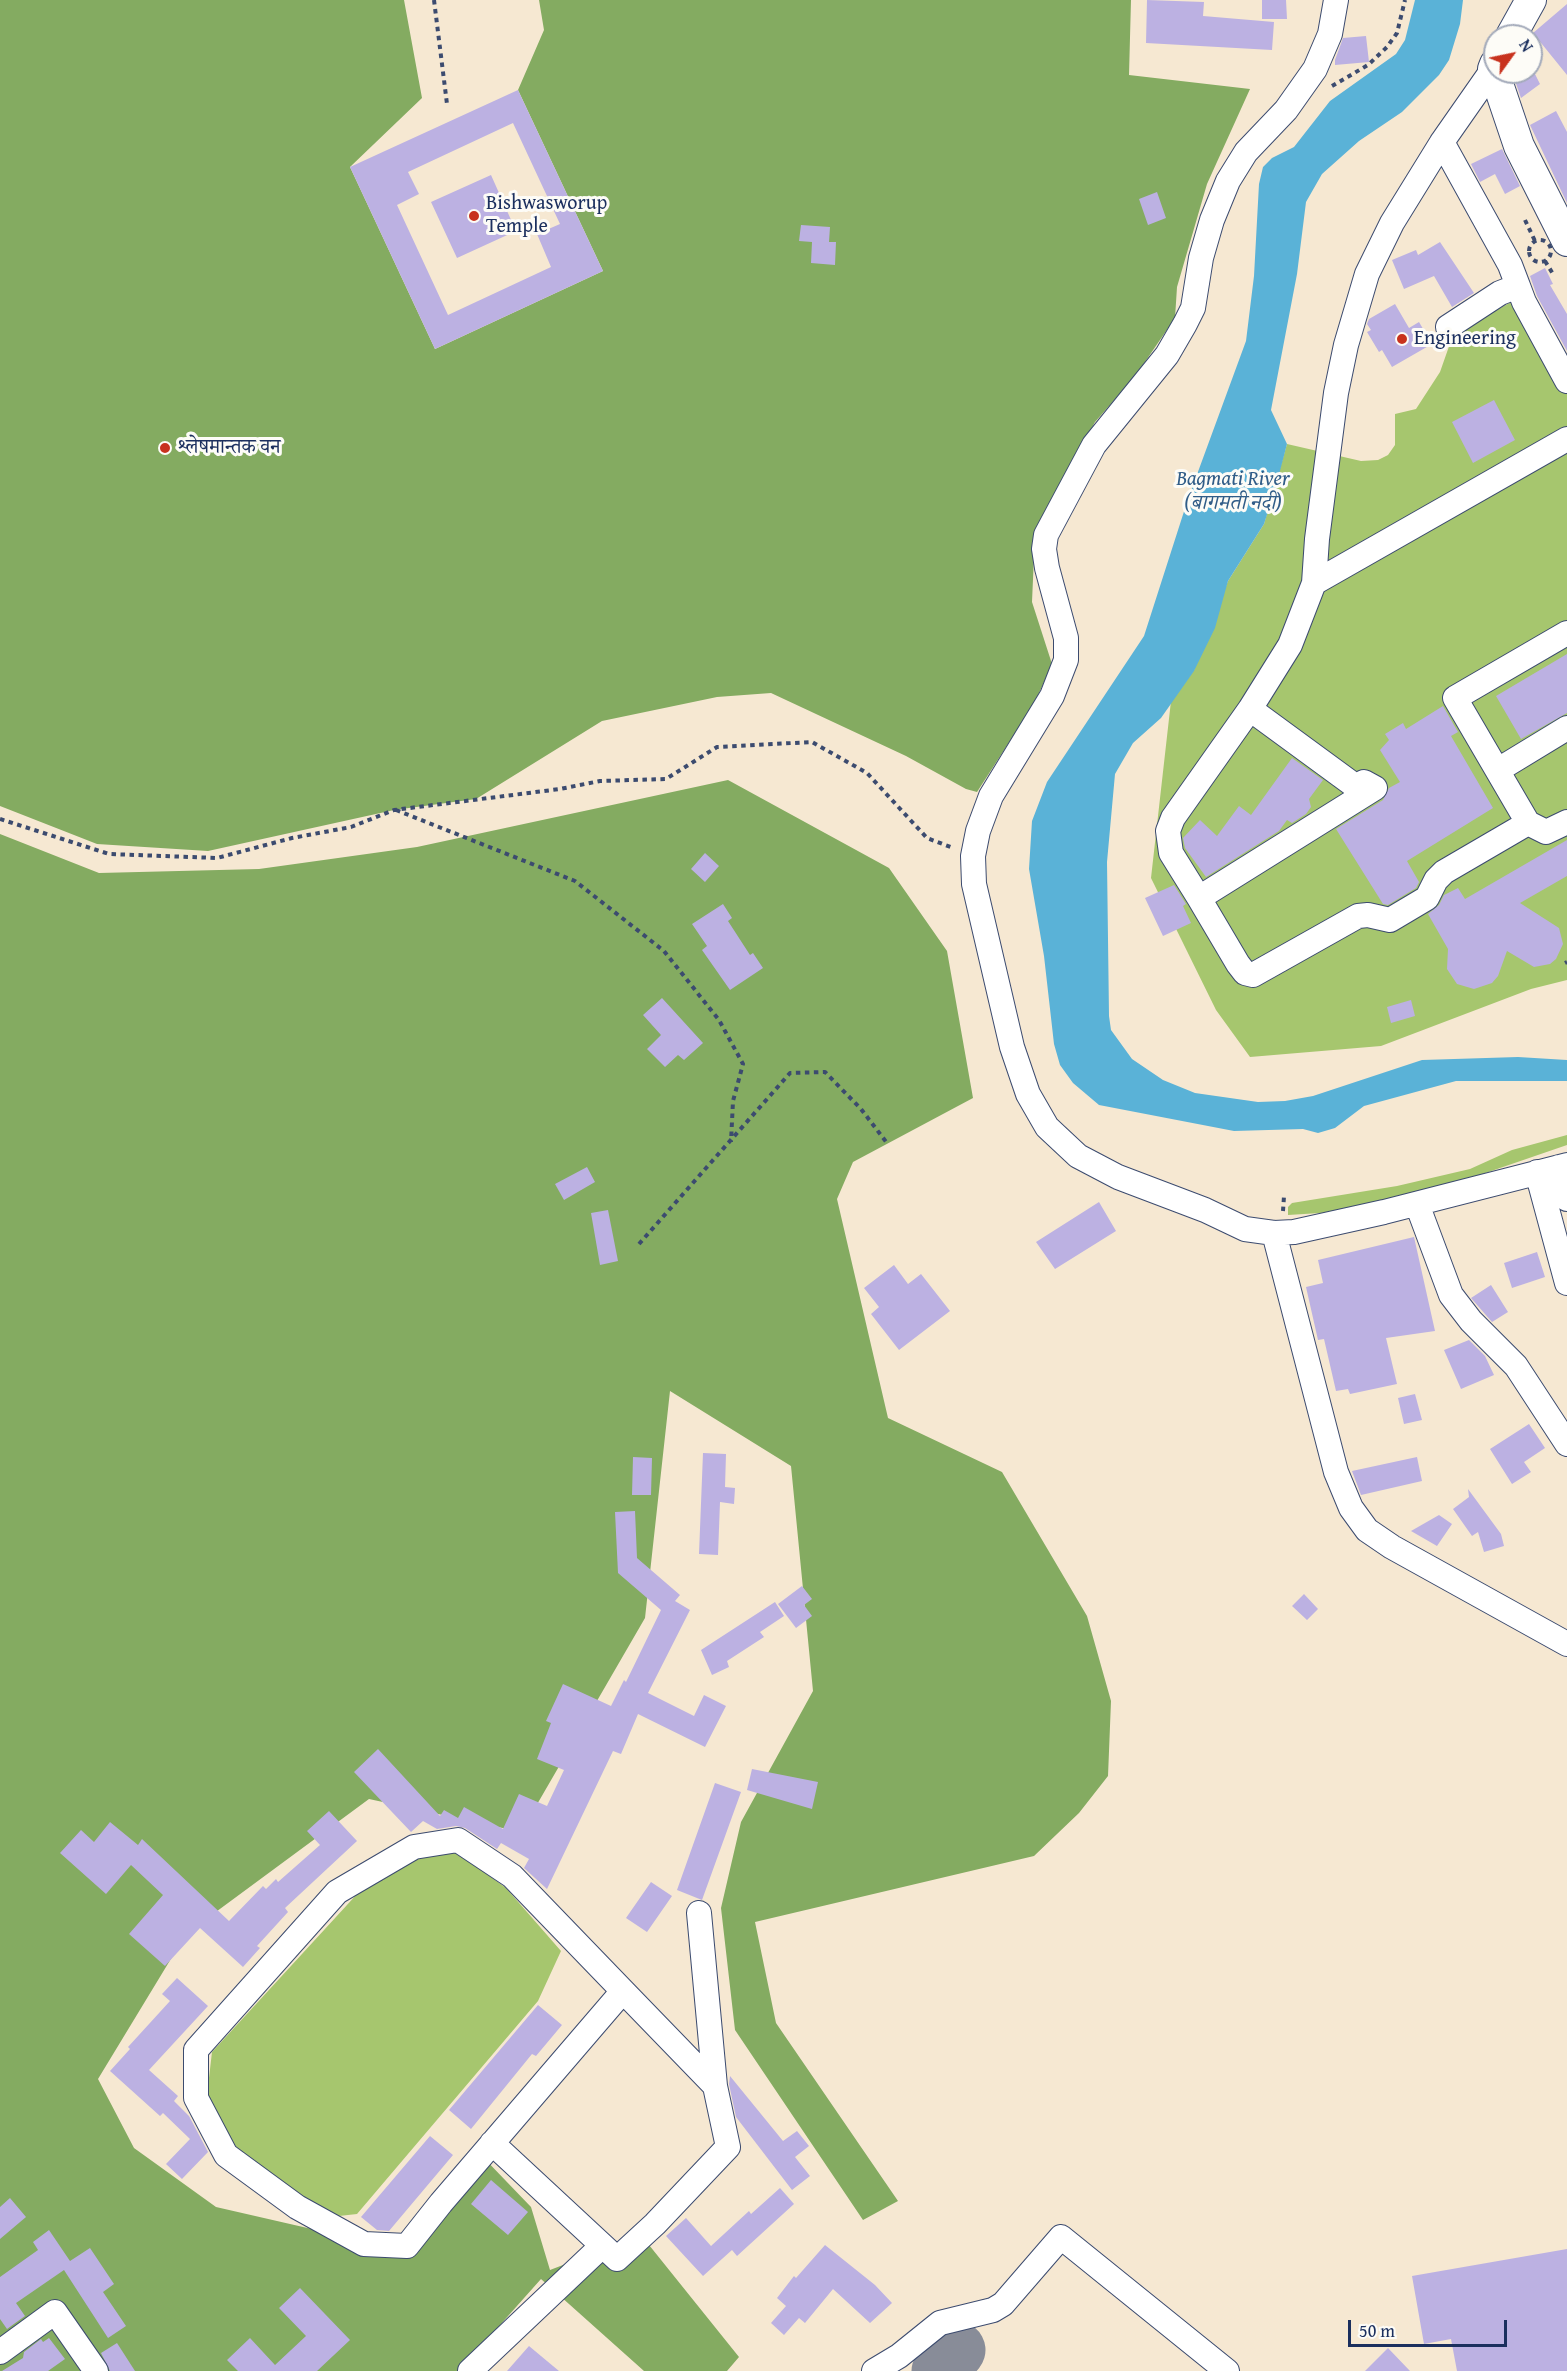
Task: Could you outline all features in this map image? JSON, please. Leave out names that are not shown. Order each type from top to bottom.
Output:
[{"type":"main road","points":[[1517,24],[1530,0]]},
{"type":"main road","points":[[1500,84],[1525,160],[1557,233]]},
{"type":"street","points":[[1336,0],[1330,34],[1315,69],[1286,110],[1246,152],[1228,181],[1212,220],[1201,258],[1193,308],[1185,324],[1167,355],[1094,445],[1046,535],[1044,549],[1066,638],[1066,660],[1052,696],[991,796],[978,831],[973,856],[981,919],[1012,1047],[1028,1094],[1047,1127],[1078,1156],[1118,1177],[1205,1210],[1245,1229],[1274,1233],[1294,1232],[1417,1204],[1554,1168]]},
{"type":"street","points":[[1483,82],[1442,142],[1392,223],[1359,295],[1336,393],[1317,539],[1314,583],[1290,645],[1250,709],[1173,818],[1168,831],[1171,854],[1238,964],[1245,973],[1253,975],[1358,916],[1368,915],[1390,920],[1427,898],[1436,880],[1444,872],[1527,823]]},
{"type":"street","points":[[1442,142],[1510,266],[1524,302],[1567,381]]},
{"type":"street","points":[[1448,327],[1500,294],[1518,286]]},
{"type":"street","points":[[1314,583],[1567,439]]},
{"type":"street","points":[[1567,633],[1455,698],[1527,823],[1546,832],[1567,822]]},
{"type":"street","points":[[1199,898],[1375,788],[1364,782],[1356,786],[1351,783],[1250,709]]},
{"type":"street","points":[[1498,770],[1567,728]]},
{"type":"street","points":[[1554,1168],[1567,1199]]},
{"type":"street","points":[[1554,1168],[1567,1283]]},
{"type":"street","points":[[1417,1204],[1451,1295],[1471,1321],[1516,1366],[1567,1444]]},
{"type":"street","points":[[1274,1233],[1336,1472],[1351,1508],[1367,1530],[1392,1548],[1567,1644]]},
{"type":"street","points":[[623,1991],[407,2246],[364,2244],[297,2207],[226,2155],[196,2098],[196,2050],[337,1892],[414,1846],[458,1840],[512,1876],[715,2086]]},
{"type":"street","points":[[492,2143],[617,2259],[656,2224],[728,2146],[715,2086],[699,1912]]},
{"type":"street","points":[[874,2371],[899,2356],[940,2323],[993,2310],[1003,2304],[1061,2237],[1227,2371]]},
{"type":"street","points":[[470,2371],[602,2246]]},
{"type":"street","points":[[0,2352],[55,2312],[96,2371]]},
{"type":"path","points":[[434,0],[447,104]]},
{"type":"path","points":[[1327,89],[1368,65],[1387,47],[1397,33],[1405,0]]},
{"type":"path","points":[[1525,220],[1557,233]]},
{"type":"path","points":[[1545,261],[1540,262],[1530,256],[1529,248],[1557,233]]},
{"type":"path","points":[[1545,261],[1552,250],[1544,240],[1557,233]]},
{"type":"path","points":[[1545,261],[1553,274]]},
{"type":"path","points":[[0,819],[110,854],[217,858],[292,838],[351,827],[394,810],[561,789],[600,781],[666,779],[717,747],[812,742],[867,773],[927,837],[973,856]]},
{"type":"path","points":[[394,810],[575,881],[664,951],[719,1020],[743,1064],[733,1101],[730,1142]]},
{"type":"path","points":[[639,1244],[790,1073],[825,1072],[861,1109],[887,1143]]},
{"type":"green space","points":[[0,0],[404,0],[422,98],[350,167],[435,349],[603,271],[518,90],[544,30],[539,0],[1131,0],[1129,75],[1250,89],[1207,184],[1177,287],[1175,318],[1136,375],[1095,422],[1035,533],[1032,602],[1052,664],[1035,702],[977,792],[966,789],[906,756],[771,693],[717,697],[602,721],[476,799],[394,810],[208,851],[97,844],[0,806]]},
{"type":"green space","points":[[1525,294],[1567,372],[1567,980],[1531,989],[1381,1046],[1250,1057],[1216,1010],[1151,878],[1171,701],[1194,670],[1228,581],[1264,524],[1287,444],[1361,461],[1378,460],[1388,455],[1395,445],[1395,414],[1416,409],[1440,372],[1453,335]]},
{"type":"green space","points":[[728,780],[889,868],[947,951],[973,1098],[853,1162],[837,1199],[888,1418],[1002,1472],[1087,1616],[1111,1701],[1108,1776],[1079,1813],[1034,1856],[755,1922],[776,2023],[898,2201],[863,2220],[735,2030],[721,1908],[741,1822],[813,1691],[791,1466],[670,1391],[645,1618],[521,1832],[369,1799],[186,1934],[98,2079],[134,2148],[216,2207],[412,2252],[481,2155],[531,2207],[550,2270],[641,2235],[739,2357],[727,2371],[644,2371],[541,2279],[459,2371],[0,2371],[0,834],[99,873],[259,869],[417,847]]},
{"type":"green space","points":[[1567,1135],[1567,1145],[1436,1190],[1336,1212],[1288,1215],[1288,1207],[1292,1203],[1397,1186],[1470,1169],[1512,1150]]},
{"type":"green space","points":[[428,1851],[458,1853],[506,1888],[561,1951],[538,2001],[357,2214],[330,2217],[269,2178],[229,2140],[207,2095],[212,2052],[358,1893]]},
{"type":"water","name":"Bagmati River (बागमती नदी)","points":[[1415,0],[1463,0],[1460,24],[1449,60],[1439,75],[1402,112],[1359,141],[1322,174],[1306,202],[1297,274],[1271,410],[1287,444],[1264,524],[1228,581],[1215,628],[1194,671],[1161,718],[1133,743],[1115,774],[1107,862],[1109,1016],[1111,1030],[1132,1059],[1163,1080],[1195,1093],[1258,1102],[1285,1101],[1313,1096],[1422,1060],[1518,1057],[1567,1060],[1567,1081],[1456,1081],[1364,1106],[1335,1128],[1318,1133],[1303,1129],[1234,1131],[1099,1105],[1073,1083],[1060,1065],[1054,1044],[1044,956],[1029,869],[1032,821],[1047,782],[1144,636],[1188,499],[1246,341],[1254,276],[1259,184],[1263,167],[1272,158],[1294,147],[1330,101],[1396,54],[1405,40]]},
{"type":"building","points":[[1147,0],[1204,2],[1203,16],[1274,22],[1272,50],[1146,43]]},
{"type":"building","points":[[1262,0],[1286,0],[1287,19],[1262,19]]},
{"type":"building","points":[[1567,4],[1567,75],[1543,45],[1543,24]]},
{"type":"building","points":[[1366,36],[1369,62],[1335,65],[1343,38]]},
{"type":"building","points":[[1516,84],[1540,84],[1521,98]]},
{"type":"building","points":[[518,90],[603,271],[435,349],[350,167]],"holes":[[[513,123],[560,224],[537,234],[551,267],[448,315],[397,205],[419,194],[408,172]]]},
{"type":"building","points":[[1556,111],[1567,132],[1567,203],[1530,125]]},
{"type":"building","points":[[1502,149],[1520,186],[1505,194],[1495,174],[1480,182],[1471,164]]},
{"type":"building","name":"Bishwasworup Temple","points":[[491,175],[516,231],[457,258],[431,202]]},
{"type":"building","points":[[1157,192],[1166,218],[1148,225],[1139,199]]},
{"type":"building","points":[[801,225],[830,227],[829,242],[836,242],[835,265],[811,263],[812,242],[799,241]]},
{"type":"building","points":[[1440,242],[1474,293],[1452,307],[1434,276],[1404,289],[1392,260],[1416,250],[1418,255]]},
{"type":"building","points":[[1545,268],[1553,284],[1550,285],[1567,314],[1567,351],[1537,296],[1530,276]]},
{"type":"building","name":"Engineering","points":[[1395,304],[1409,328],[1419,322],[1432,344],[1392,367],[1382,350],[1379,352],[1367,332],[1371,330],[1367,324],[1369,319]]},
{"type":"building","points":[[1494,400],[1515,440],[1473,463],[1452,422]]},
{"type":"building","points":[[1567,654],[1567,713],[1521,739],[1496,696]]},
{"type":"building","points":[[1443,706],[1458,732],[1451,736],[1493,808],[1407,861],[1419,882],[1416,888],[1388,905],[1383,904],[1336,829],[1383,800],[1389,788],[1400,782],[1380,750],[1389,740],[1385,734],[1403,723],[1406,729]]},
{"type":"building","points":[[1292,758],[1323,780],[1309,799],[1311,807],[1306,814],[1292,823],[1287,820],[1279,831],[1206,877],[1185,848],[1183,838],[1200,820],[1217,836],[1239,806],[1251,815]]},
{"type":"building","points":[[1567,840],[1567,876],[1520,903],[1559,928],[1563,944],[1556,959],[1550,964],[1534,967],[1507,951],[1498,976],[1492,983],[1474,989],[1457,984],[1447,969],[1448,949],[1428,914],[1439,905],[1444,895],[1458,888],[1465,899]]},
{"type":"building","points":[[705,853],[719,866],[705,882],[691,869]]},
{"type":"building","points":[[1174,885],[1186,904],[1183,906],[1191,923],[1163,936],[1145,898]]},
{"type":"building","points":[[723,904],[732,918],[728,921],[750,955],[753,953],[763,968],[730,990],[702,950],[707,946],[692,924]]},
{"type":"building","points":[[662,998],[703,1043],[684,1060],[678,1055],[665,1067],[647,1049],[661,1035],[643,1015]]},
{"type":"building","points":[[1411,1000],[1415,1016],[1391,1023],[1387,1007]]},
{"type":"building","points":[[587,1167],[595,1182],[564,1200],[555,1184]]},
{"type":"building","points":[[1099,1202],[1116,1231],[1055,1269],[1036,1242]]},
{"type":"building","points":[[608,1210],[618,1261],[600,1265],[591,1213]]},
{"type":"building","points":[[1414,1237],[1435,1331],[1386,1338],[1397,1384],[1350,1394],[1348,1389],[1336,1391],[1324,1339],[1318,1340],[1306,1287],[1323,1283],[1318,1260]]},
{"type":"building","points":[[1537,1252],[1545,1277],[1512,1288],[1504,1263]]},
{"type":"building","points":[[894,1265],[908,1284],[921,1274],[950,1311],[899,1350],[871,1314],[879,1307],[864,1288]]},
{"type":"building","points":[[1491,1285],[1508,1312],[1492,1322],[1471,1298]]},
{"type":"building","points":[[1469,1340],[1485,1356],[1494,1375],[1461,1389],[1444,1350]]},
{"type":"building","points":[[1415,1394],[1422,1420],[1404,1424],[1398,1398]]},
{"type":"building","points":[[1529,1424],[1545,1448],[1524,1462],[1531,1472],[1512,1484],[1490,1449]]},
{"type":"building","points":[[703,1453],[726,1454],[725,1487],[735,1488],[734,1504],[720,1502],[718,1555],[699,1554]]},
{"type":"building","points":[[633,1457],[652,1458],[651,1495],[632,1495]]},
{"type":"building","points":[[1417,1457],[1422,1481],[1361,1495],[1352,1471]]},
{"type":"building","points":[[1468,1489],[1501,1534],[1504,1546],[1484,1552],[1478,1532],[1472,1536],[1453,1509],[1469,1497]]},
{"type":"building","points":[[635,1511],[637,1558],[680,1595],[675,1601],[690,1610],[648,1693],[694,1716],[704,1695],[726,1706],[705,1747],[638,1714],[621,1754],[613,1751],[547,1889],[524,1868],[529,1859],[501,1843],[497,1849],[465,1828],[456,1826],[437,1829],[423,1821],[411,1832],[354,1772],[378,1749],[440,1816],[444,1810],[458,1818],[464,1807],[503,1829],[519,1794],[547,1806],[564,1770],[537,1759],[551,1723],[546,1721],[563,1684],[611,1706],[624,1680],[626,1682],[661,1610],[618,1573],[615,1512]]},
{"type":"building","points":[[1439,1515],[1452,1524],[1437,1546],[1411,1531]]},
{"type":"building","points":[[802,1586],[812,1599],[804,1605],[812,1616],[796,1628],[778,1604]]},
{"type":"building","points":[[1304,1594],[1318,1609],[1307,1620],[1292,1606]]},
{"type":"building","points":[[775,1602],[784,1616],[760,1632],[764,1637],[727,1661],[729,1667],[712,1675],[701,1650]]},
{"type":"building","points":[[752,1769],[818,1782],[812,1809],[747,1790]]},
{"type":"building","points":[[715,1783],[741,1792],[702,1900],[677,1890]]},
{"type":"building","points":[[329,1811],[357,1841],[285,1908],[288,1912],[257,1946],[260,1948],[243,1967],[200,1928],[165,1966],[129,1934],[163,1895],[131,1865],[106,1894],[60,1853],[81,1830],[94,1842],[110,1822],[138,1845],[142,1839],[229,1921],[263,1886],[266,1889],[276,1879],[278,1882],[320,1845],[307,1831]]},
{"type":"building","points":[[651,1882],[672,1896],[647,1932],[626,1918]]},
{"type":"building","points":[[177,1978],[208,2006],[149,2070],[178,2096],[174,2101],[189,2116],[208,2152],[182,2179],[166,2164],[190,2139],[163,2113],[160,2116],[110,2071],[130,2049],[128,2047],[170,2001],[162,1994]]},
{"type":"building","points":[[538,2005],[562,2025],[536,2056],[532,2054],[471,2129],[449,2110]]},
{"type":"building","points":[[730,2076],[783,2141],[797,2131],[809,2146],[795,2157],[810,2176],[792,2190],[736,2117],[729,2084]]},
{"type":"building","points":[[430,2136],[453,2155],[389,2231],[377,2230],[361,2217]]},
{"type":"building","points":[[491,2180],[528,2212],[508,2235],[471,2204]]},
{"type":"building","points":[[780,2188],[794,2204],[737,2256],[732,2250],[703,2276],[666,2236],[686,2218],[711,2246],[749,2211],[751,2214]]},
{"type":"building","points":[[10,2198],[26,2217],[0,2239],[0,2207]]},
{"type":"building","points":[[49,2230],[70,2261],[90,2248],[114,2284],[103,2292],[126,2326],[108,2338],[64,2270],[16,2303],[25,2316],[7,2329],[0,2319],[0,2277],[38,2250],[33,2242]]},
{"type":"building","points":[[825,2245],[875,2285],[892,2303],[870,2323],[833,2289],[805,2323],[799,2318],[784,2335],[771,2323],[786,2306],[777,2298],[794,2276],[796,2278]]},
{"type":"building","points":[[1567,2249],[1567,2371],[1457,2371],[1451,2339],[1424,2344],[1412,2276]]},
{"type":"building","points":[[300,2288],[350,2340],[317,2371],[238,2371],[227,2360],[250,2338],[275,2365],[306,2336],[279,2308]]},
{"type":"building","points":[[49,2338],[65,2359],[48,2371],[2,2371],[23,2358],[24,2352],[41,2339],[43,2342]]},
{"type":"building","points":[[117,2343],[135,2371],[110,2371],[101,2353]]},
{"type":"building","points":[[529,2346],[559,2371],[507,2371]]},
{"type":"building","points":[[1388,2348],[1410,2371],[1365,2371]]},
{"type":"taxiway","points":[[940,2371],[957,2350]]},
{"type":"place","name":"Bishwasworup Temple","points":[[474,216]]},
{"type":"place","name":"Engineering","points":[[1402,339]]},
{"type":"place","name":"श्लेषमान्तक वन","points":[[165,448]]}]
